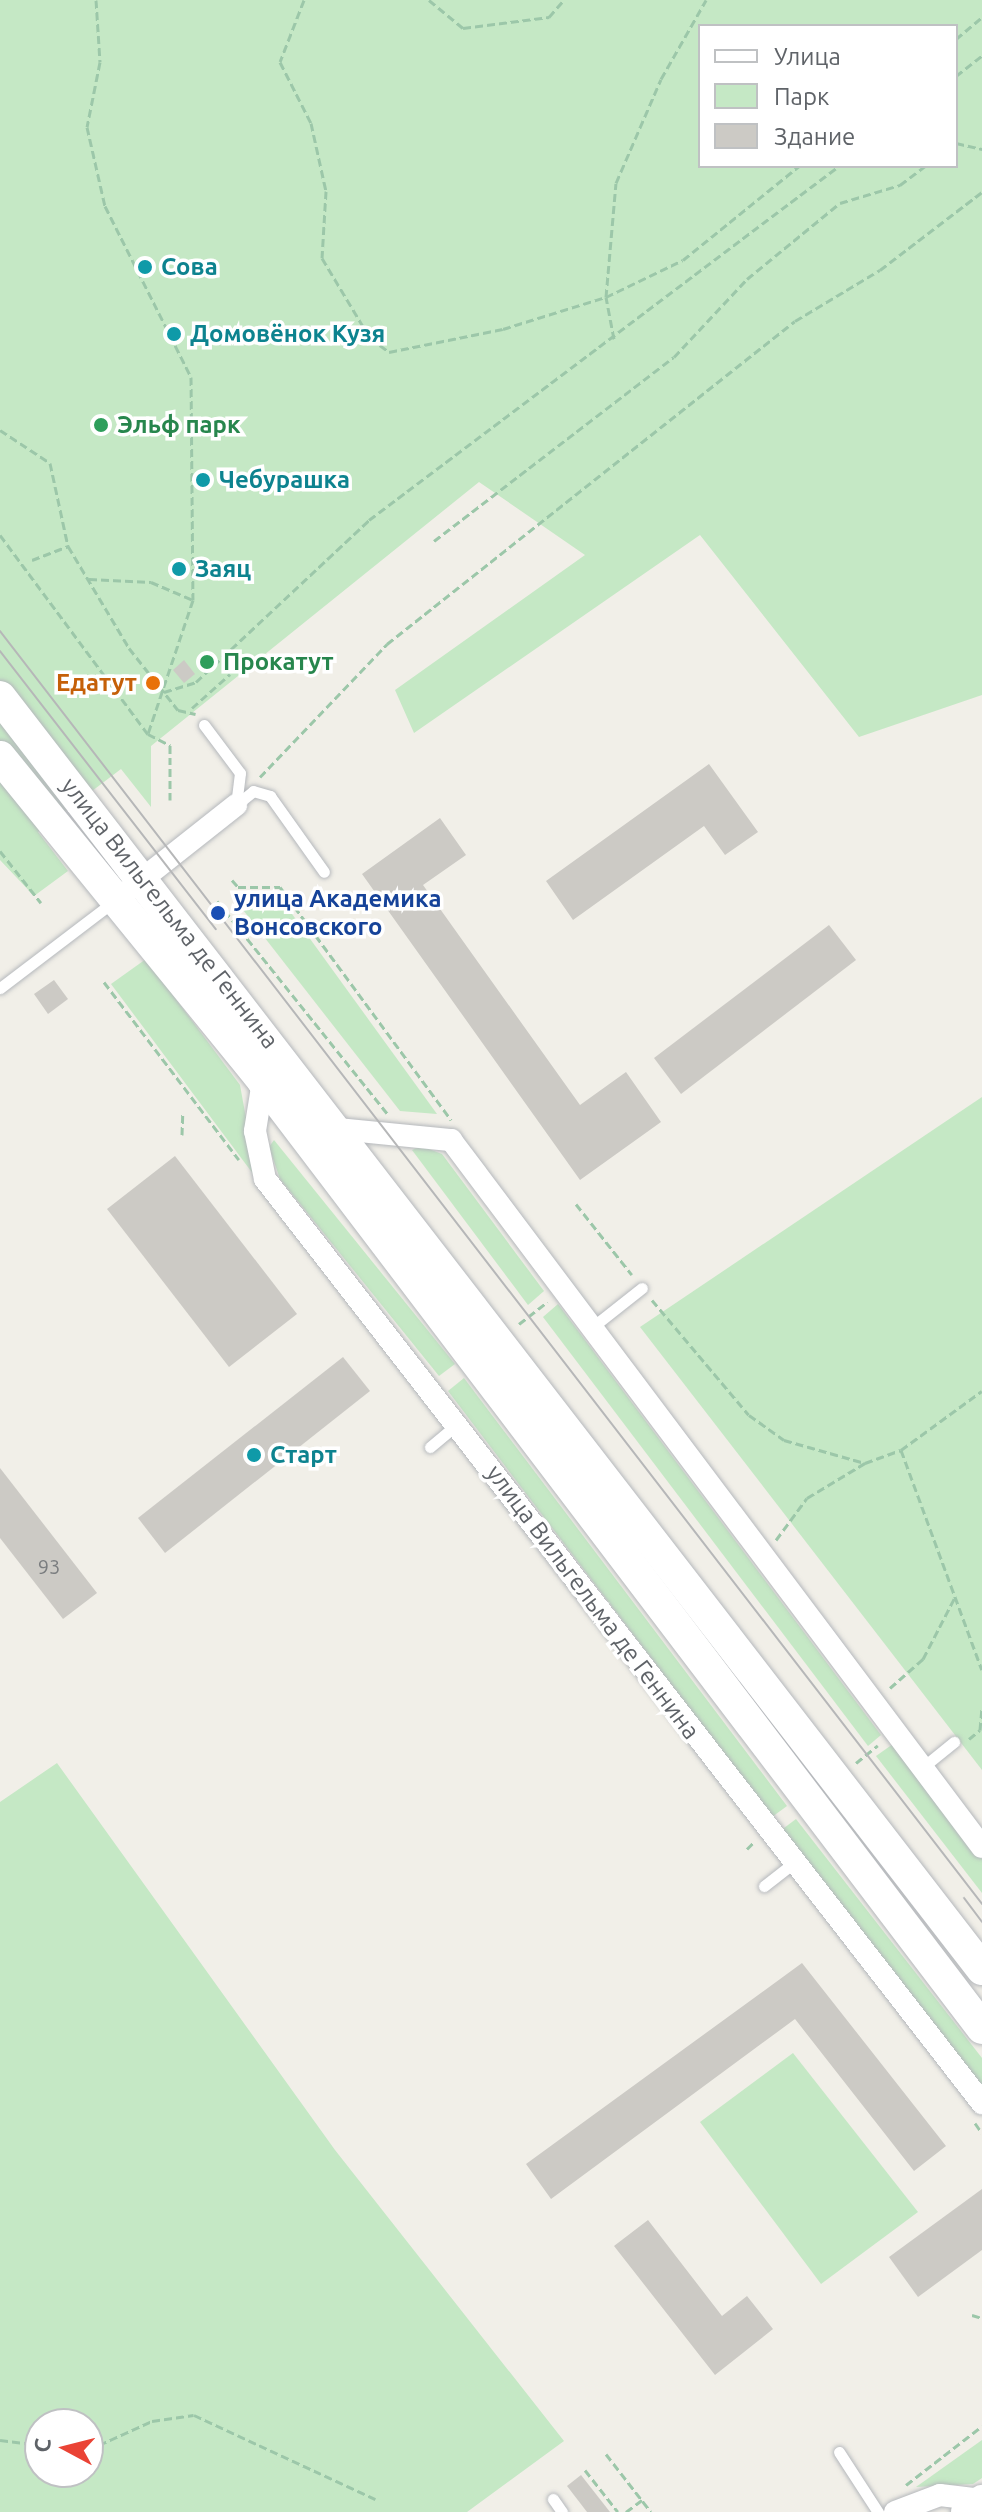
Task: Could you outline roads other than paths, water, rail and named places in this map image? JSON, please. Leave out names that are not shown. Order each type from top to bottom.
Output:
[{"type":"main road","name":"улица Вильгельма де Геннина","points":[[0,697],[338,1129],[982,1969]]},
{"type":"main road","name":"улица Вильгельма де Геннина","points":[[0,757],[117,897],[263,1081],[982,2028]]},
{"type":"main road","points":[[967,2512],[982,2500]]},
{"type":"street","points":[[117,897],[245,798]]},
{"type":"street","name":"улица Вильгельма де Геннина","points":[[263,1081],[255,1131],[265,1179],[458,1423],[793,1863],[982,2103]]},
{"type":"street","points":[[338,1129],[451,1140],[589,1330],[982,1847]]},
{"type":"street","points":[[883,2511],[940,2495],[982,2500]]},
{"type":"lane","points":[[204,725],[240,773],[245,798],[270,796],[324,872]]},
{"type":"lane","points":[[0,988],[117,897]]},
{"type":"lane","points":[[589,1330],[642,1288]]},
{"type":"lane","points":[[430,1447],[458,1423]]},
{"type":"lane","points":[[923,1767],[954,1742]]},
{"type":"lane","points":[[764,1886],[793,1863]]},
{"type":"lane","points":[[839,2452],[883,2511]]},
{"type":"lane","points":[[553,2499],[562,2512]]},
{"type":"tram line","points":[[0,631],[982,1904]]},
{"type":"tram line","points":[[0,651],[216,929]]},
{"type":"tram line","points":[[964,1898],[982,1922]]},
{"type":"place","name":"Сова","points":[[145,267]]},
{"type":"place","name":"Домовёнок Кузя","points":[[174,334]]},
{"type":"place","name":"Эльф парк","points":[[101,425]]},
{"type":"place","name":"Чебурашка","points":[[203,480]]},
{"type":"place","name":"Заяц","points":[[179,569]]},
{"type":"place","name":"Прокатут","points":[[207,662]]},
{"type":"place","name":"Едатут","points":[[153,683]]},
{"type":"place","name":"улица Академика Вонсовского","points":[[218,913]]},
{"type":"place","name":"Старт","points":[[254,1455]]}]
